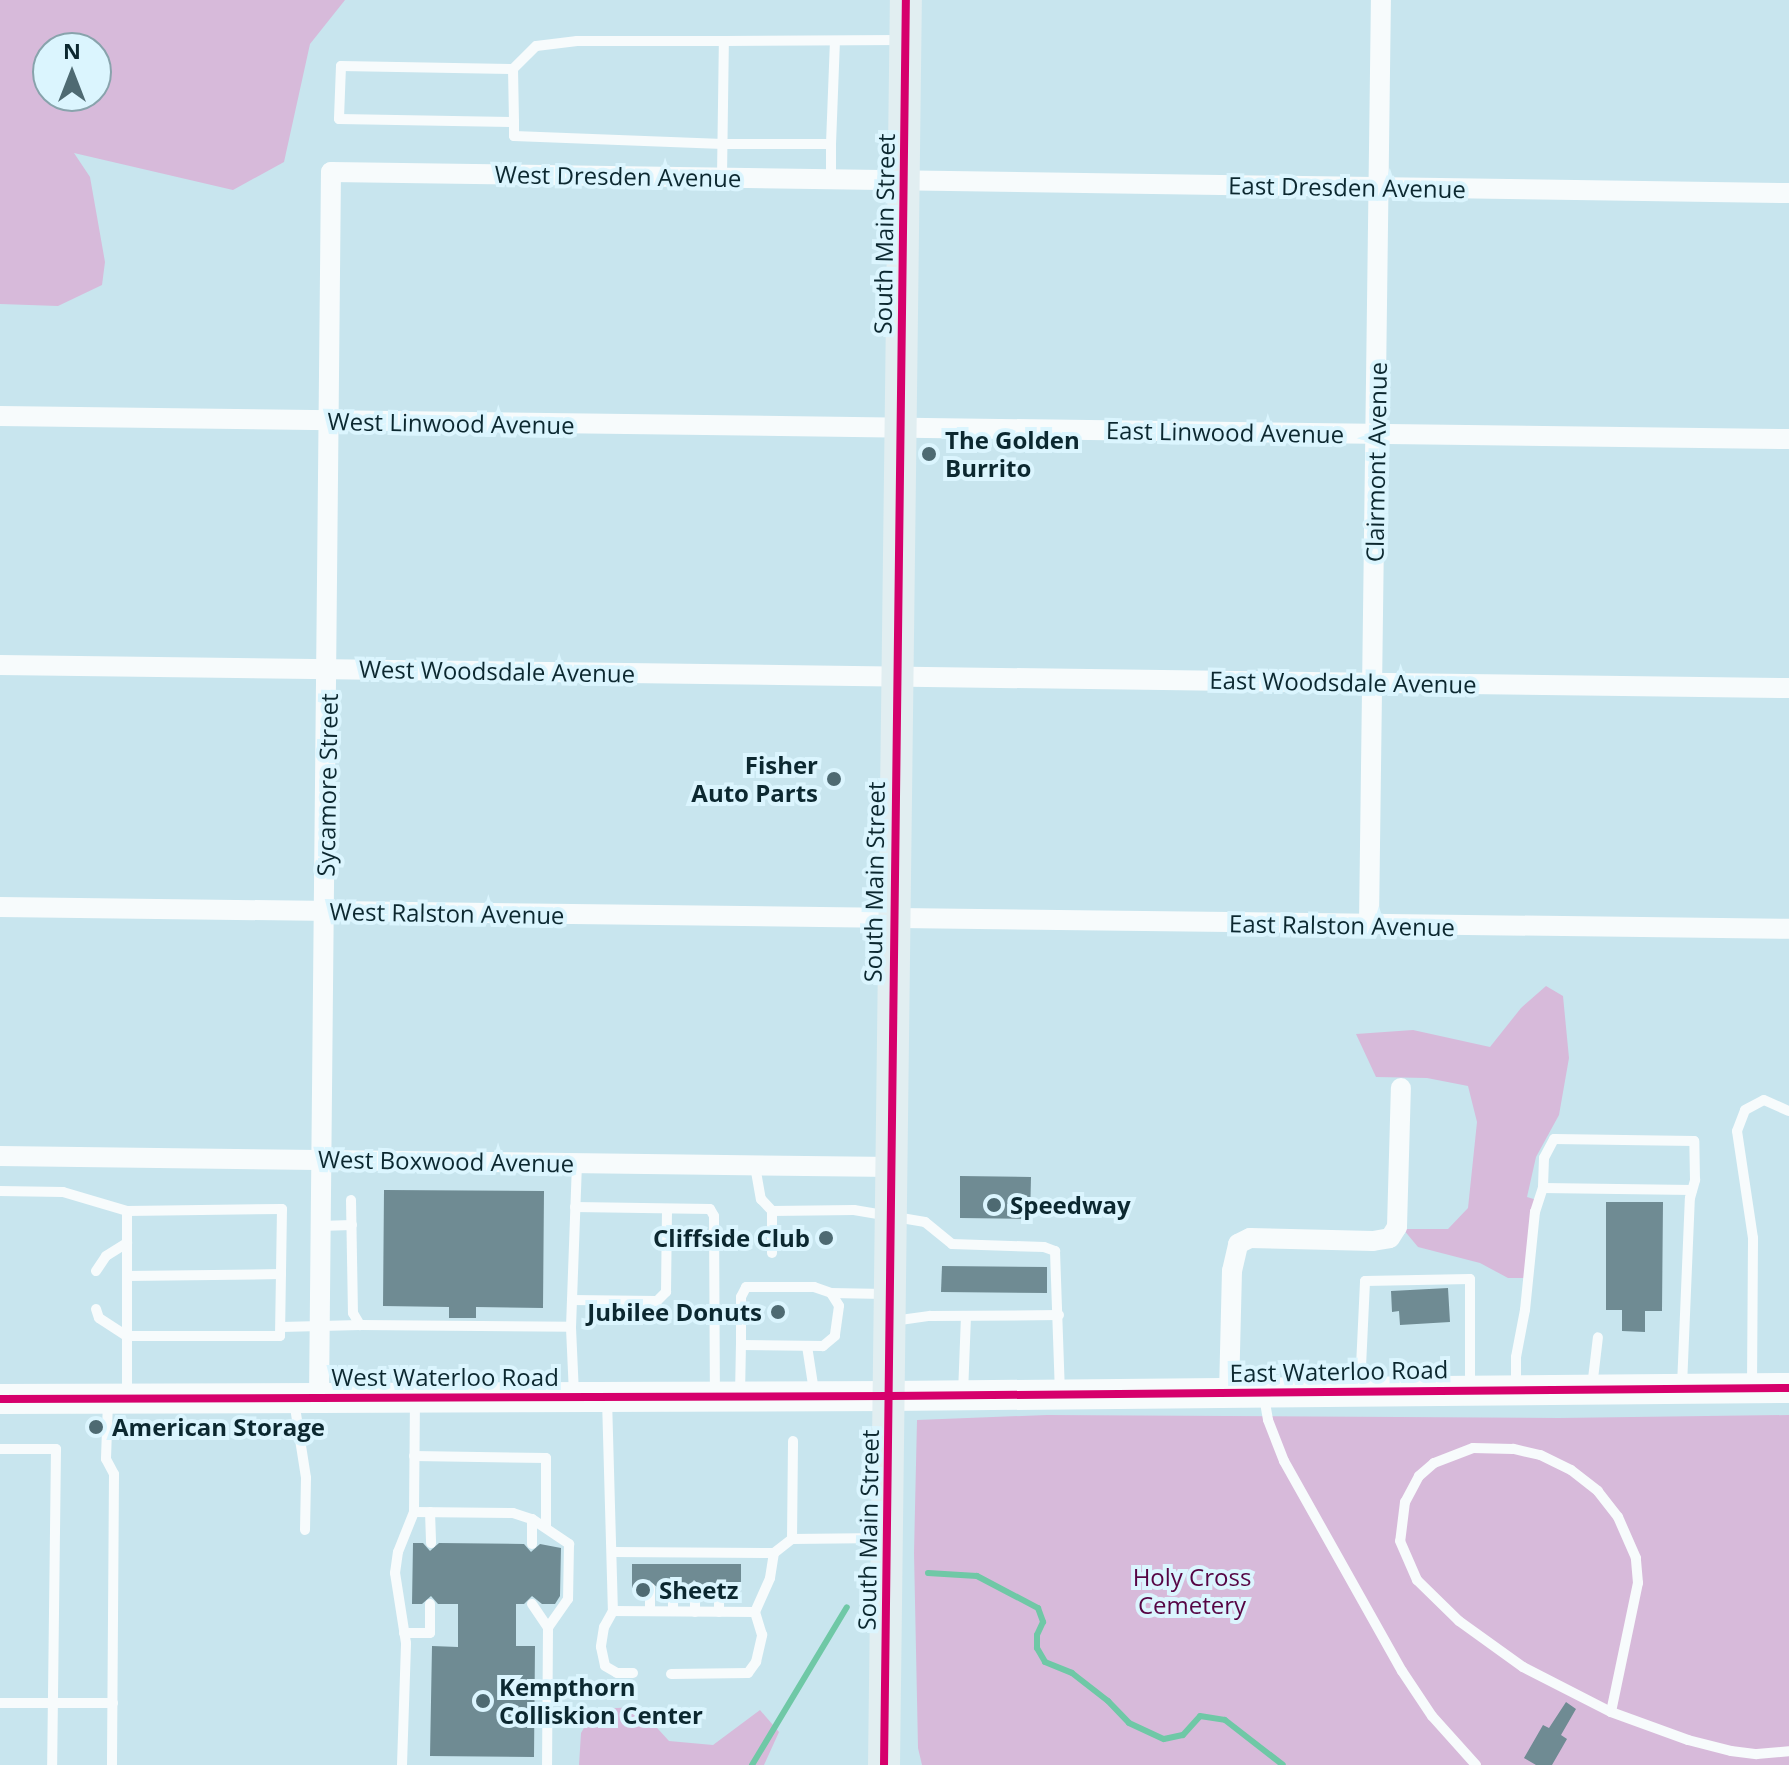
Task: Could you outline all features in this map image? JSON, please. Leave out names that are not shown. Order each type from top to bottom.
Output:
[{"type":"main road","name":"South Main Street","points":[[884,1765],[906,0]]},
{"type":"main road","name":"East Waterloo Road","points":[[890,1396],[1789,1388]]},
{"type":"main road","name":"West Waterloo Road","points":[[0,1399],[890,1396]]},
{"type":"street","name":"Clairmont Avenue","points":[[1369,923],[1381,0]]},
{"type":"street","name":"West Dresden Avenue","points":[[331,172],[722,176],[904,182]]},
{"type":"street","name":"Sycamore Street","points":[[306,1398],[319,1327],[329,669],[331,172]]},
{"type":"street","name":"East Dresden Avenue","points":[[904,182],[1789,193]]},
{"type":"street","name":"West Linwood Avenue","points":[[0,416],[901,429]]},
{"type":"street","name":"East Linwood Avenue","points":[[901,429],[1789,439]]},
{"type":"street","name":"West Woodsdale Avenue","points":[[0,665],[898,677]]},
{"type":"street","name":"East Woodsdale Avenue","points":[[898,677],[1789,688]]},
{"type":"street","name":"West Ralston Avenue","points":[[0,907],[894,919]]},
{"type":"street","name":"East Ralston Avenue","points":[[894,919],[1789,929]]},
{"type":"street","points":[[1229,1393],[1235,1251],[1238,1244],[1250,1238],[1373,1241],[1390,1238],[1397,1227],[1401,1088]]},
{"type":"street","name":"West Boxwood Avenue","points":[[0,1156],[893,1167]]},
{"type":"lane","points":[[514,122],[339,119],[341,66],[513,69],[536,46],[577,41],[906,40]]},
{"type":"lane","points":[[722,176],[724,41]]},
{"type":"lane","points":[[831,180],[835,41]]},
{"type":"lane","points":[[513,69],[514,136],[723,144],[831,144]]},
{"type":"lane","points":[[1752,1388],[1753,1238],[1737,1131],[1745,1110],[1764,1100],[1789,1111]]},
{"type":"lane","points":[[1516,1389],[1516,1357],[1525,1310],[1535,1212],[1543,1188],[1544,1158],[1554,1139],[1694,1141],[1682,1388]]},
{"type":"lane","points":[[574,1397],[571,1327],[577,1164]]},
{"type":"lane","points":[[755,1166],[761,1199],[772,1211],[772,1253]]},
{"type":"lane","points":[[1543,1188],[1692,1190]]},
{"type":"lane","points":[[0,1191],[63,1192],[127,1211],[282,1209],[280,1336],[127,1336],[99,1318],[96,1309]]},
{"type":"lane","points":[[351,1200],[353,1313],[360,1325]]},
{"type":"lane","points":[[575,1207],[710,1209],[714,1216],[728,1397]]},
{"type":"lane","points":[[572,1300],[657,1301],[666,1292],[667,1209]]},
{"type":"lane","points":[[772,1211],[854,1210],[925,1222],[952,1244],[1044,1247],[1055,1251],[1060,1394]]},
{"type":"lane","points":[[112,1765],[114,1474],[106,1459],[127,1336],[127,1211]]},
{"type":"lane","points":[[320,1226],[352,1225]]},
{"type":"lane","points":[[96,1271],[106,1256],[127,1243]]},
{"type":"lane","points":[[127,1276],[281,1274]]},
{"type":"lane","points":[[1360,1390],[1365,1281],[1470,1279],[1470,1389]]},
{"type":"lane","points":[[728,1397],[741,1345],[741,1297],[746,1287],[814,1287],[891,1308],[966,1316],[1059,1315]]},
{"type":"lane","points":[[741,1345],[823,1346],[835,1336],[839,1306],[831,1293]]},
{"type":"lane","points":[[963,1394],[966,1316]]},
{"type":"lane","points":[[281,1327],[571,1327]]},
{"type":"lane","points":[[1592,1389],[1598,1337]]},
{"type":"lane","points":[[807,1346],[815,1397]]},
{"type":"lane","points":[[1263,1391],[1268,1420],[1284,1461],[1402,1671],[1432,1716],[1476,1765]]},
{"type":"lane","points":[[402,1765],[404,1633],[395,1573],[398,1552],[414,1512],[415,1397]]},
{"type":"lane","points":[[607,1397],[613,1611],[602,1637],[605,1666],[617,1673],[633,1673]]},
{"type":"lane","points":[[305,1530],[306,1398]]},
{"type":"lane","points":[[792,1539],[793,1441]]},
{"type":"lane","points":[[1611,1712],[1638,1583],[1636,1558],[1618,1517],[1598,1491],[1580,1477],[1540,1455],[1513,1449],[1473,1448],[1434,1463],[1410,1489],[1401,1515],[1403,1554],[1417,1580],[1450,1614],[1523,1667],[1611,1712],[1688,1740],[1731,1751],[1757,1754],[1789,1751]]},
{"type":"lane","points":[[0,1449],[56,1449],[52,1765]]},
{"type":"lane","points":[[414,1456],[546,1458],[546,1527]]},
{"type":"lane","points":[[414,1512],[513,1513],[532,1519],[569,1544],[566,1605],[548,1628]]},
{"type":"lane","points":[[430,1512],[431,1543]]},
{"type":"lane","points":[[532,1519],[532,1544]]},
{"type":"lane","points":[[613,1552],[673,1552],[695,1558],[719,1558],[774,1553],[792,1539],[888,1538]]},
{"type":"lane","points":[[650,1552],[650,1564]]},
{"type":"lane","points":[[673,1552],[673,1564]]},
{"type":"lane","points":[[671,1674],[748,1673],[756,1662],[762,1635],[755,1612],[770,1578],[774,1553]]},
{"type":"lane","points":[[650,1588],[650,1611]]},
{"type":"lane","points":[[673,1588],[673,1611]]},
{"type":"lane","points":[[695,1588],[695,1612]]},
{"type":"lane","points":[[719,1588],[719,1612]]},
{"type":"lane","points":[[404,1633],[430,1633],[430,1604]]},
{"type":"lane","points":[[532,1604],[548,1628],[547,1765]]},
{"type":"lane","points":[[613,1611],[755,1612]]},
{"type":"lane","points":[[0,1703],[113,1703]]},
{"type":"green space","points":[[0,0],[345,0],[310,44],[284,162],[233,190],[74,153],[90,177],[105,262],[102,285],[58,306],[0,304]]},
{"type":"green space","points":[[1546,986],[1563,996],[1569,1058],[1559,1115],[1536,1157],[1527,1197],[1537,1200],[1525,1278],[1508,1278],[1480,1263],[1418,1247],[1403,1229],[1448,1229],[1468,1208],[1477,1122],[1468,1086],[1427,1078],[1376,1077],[1356,1034],[1413,1030],[1490,1047],[1521,1008]]},
{"type":"green space","name":"Holy Cross Cemetery","points":[[1047,1415],[1559,1418],[1789,1415],[1789,1765],[922,1765],[918,1748],[914,1553],[917,1420]]},
{"type":"green space","points":[[638,1707],[669,1741],[713,1745],[760,1710],[779,1732],[764,1765],[579,1765],[581,1733],[595,1709]]},
{"type":"building","points":[[960,1176],[1031,1177],[1030,1219],[960,1218]]},
{"type":"building","points":[[384,1190],[544,1191],[543,1308],[476,1307],[476,1318],[449,1318],[449,1307],[383,1306]]},
{"type":"building","points":[[1606,1202],[1663,1202],[1662,1311],[1645,1311],[1645,1332],[1622,1331],[1622,1310],[1606,1310]]},
{"type":"building","points":[[942,1266],[1047,1267],[1047,1293],[941,1292]]},
{"type":"building","points":[[1448,1288],[1450,1322],[1400,1325],[1399,1311],[1392,1312],[1391,1291]]},
{"type":"building","name":"Kempthorn Colliskion Center","points":[[413,1543],[423,1543],[430,1551],[439,1543],[524,1544],[531,1552],[540,1544],[561,1548],[560,1596],[555,1604],[542,1604],[532,1596],[524,1604],[516,1604],[516,1646],[535,1646],[534,1757],[430,1756],[432,1646],[458,1647],[458,1604],[438,1604],[431,1596],[422,1604],[412,1604]]},
{"type":"building","points":[[632,1564],[741,1564],[741,1588],[727,1588],[720,1580],[711,1588],[703,1588],[694,1580],[687,1588],[681,1588],[672,1580],[665,1588],[658,1588],[649,1580],[642,1588],[632,1588]]},
{"type":"building","points":[[1566,1702],[1576,1709],[1561,1735],[1567,1739],[1552,1765],[1536,1765],[1524,1758],[1543,1725],[1549,1728]]},
{"type":"waterway","points":[[928,1573],[977,1576],[1038,1608],[1043,1622],[1037,1635],[1037,1648],[1045,1662],[1072,1673],[1108,1701],[1129,1723],[1164,1739],[1183,1735],[1200,1716],[1225,1720],[1283,1765]]},
{"type":"waterway","points":[[752,1765],[847,1607]]},
{"type":"cycle path","points":[[884,1765],[906,0]]},
{"type":"cycle path","points":[[0,1399],[890,1396],[1789,1388]]},
{"type":"place","name":"The Golden Burrito","points":[[929,454]]},
{"type":"place","name":"Fisher Auto Parts","points":[[834,779]]},
{"type":"place","name":"Speedway","points":[[994,1205]]},
{"type":"place","name":"Cliffside Club","points":[[826,1238]]},
{"type":"place","name":"Jubilee Donuts","points":[[778,1312]]},
{"type":"place","name":"American Storage","points":[[96,1427]]},
{"type":"place","name":"Sheetz","points":[[643,1590]]},
{"type":"place","name":"Kempthorn Colliskion Center","points":[[483,1701]]}]
